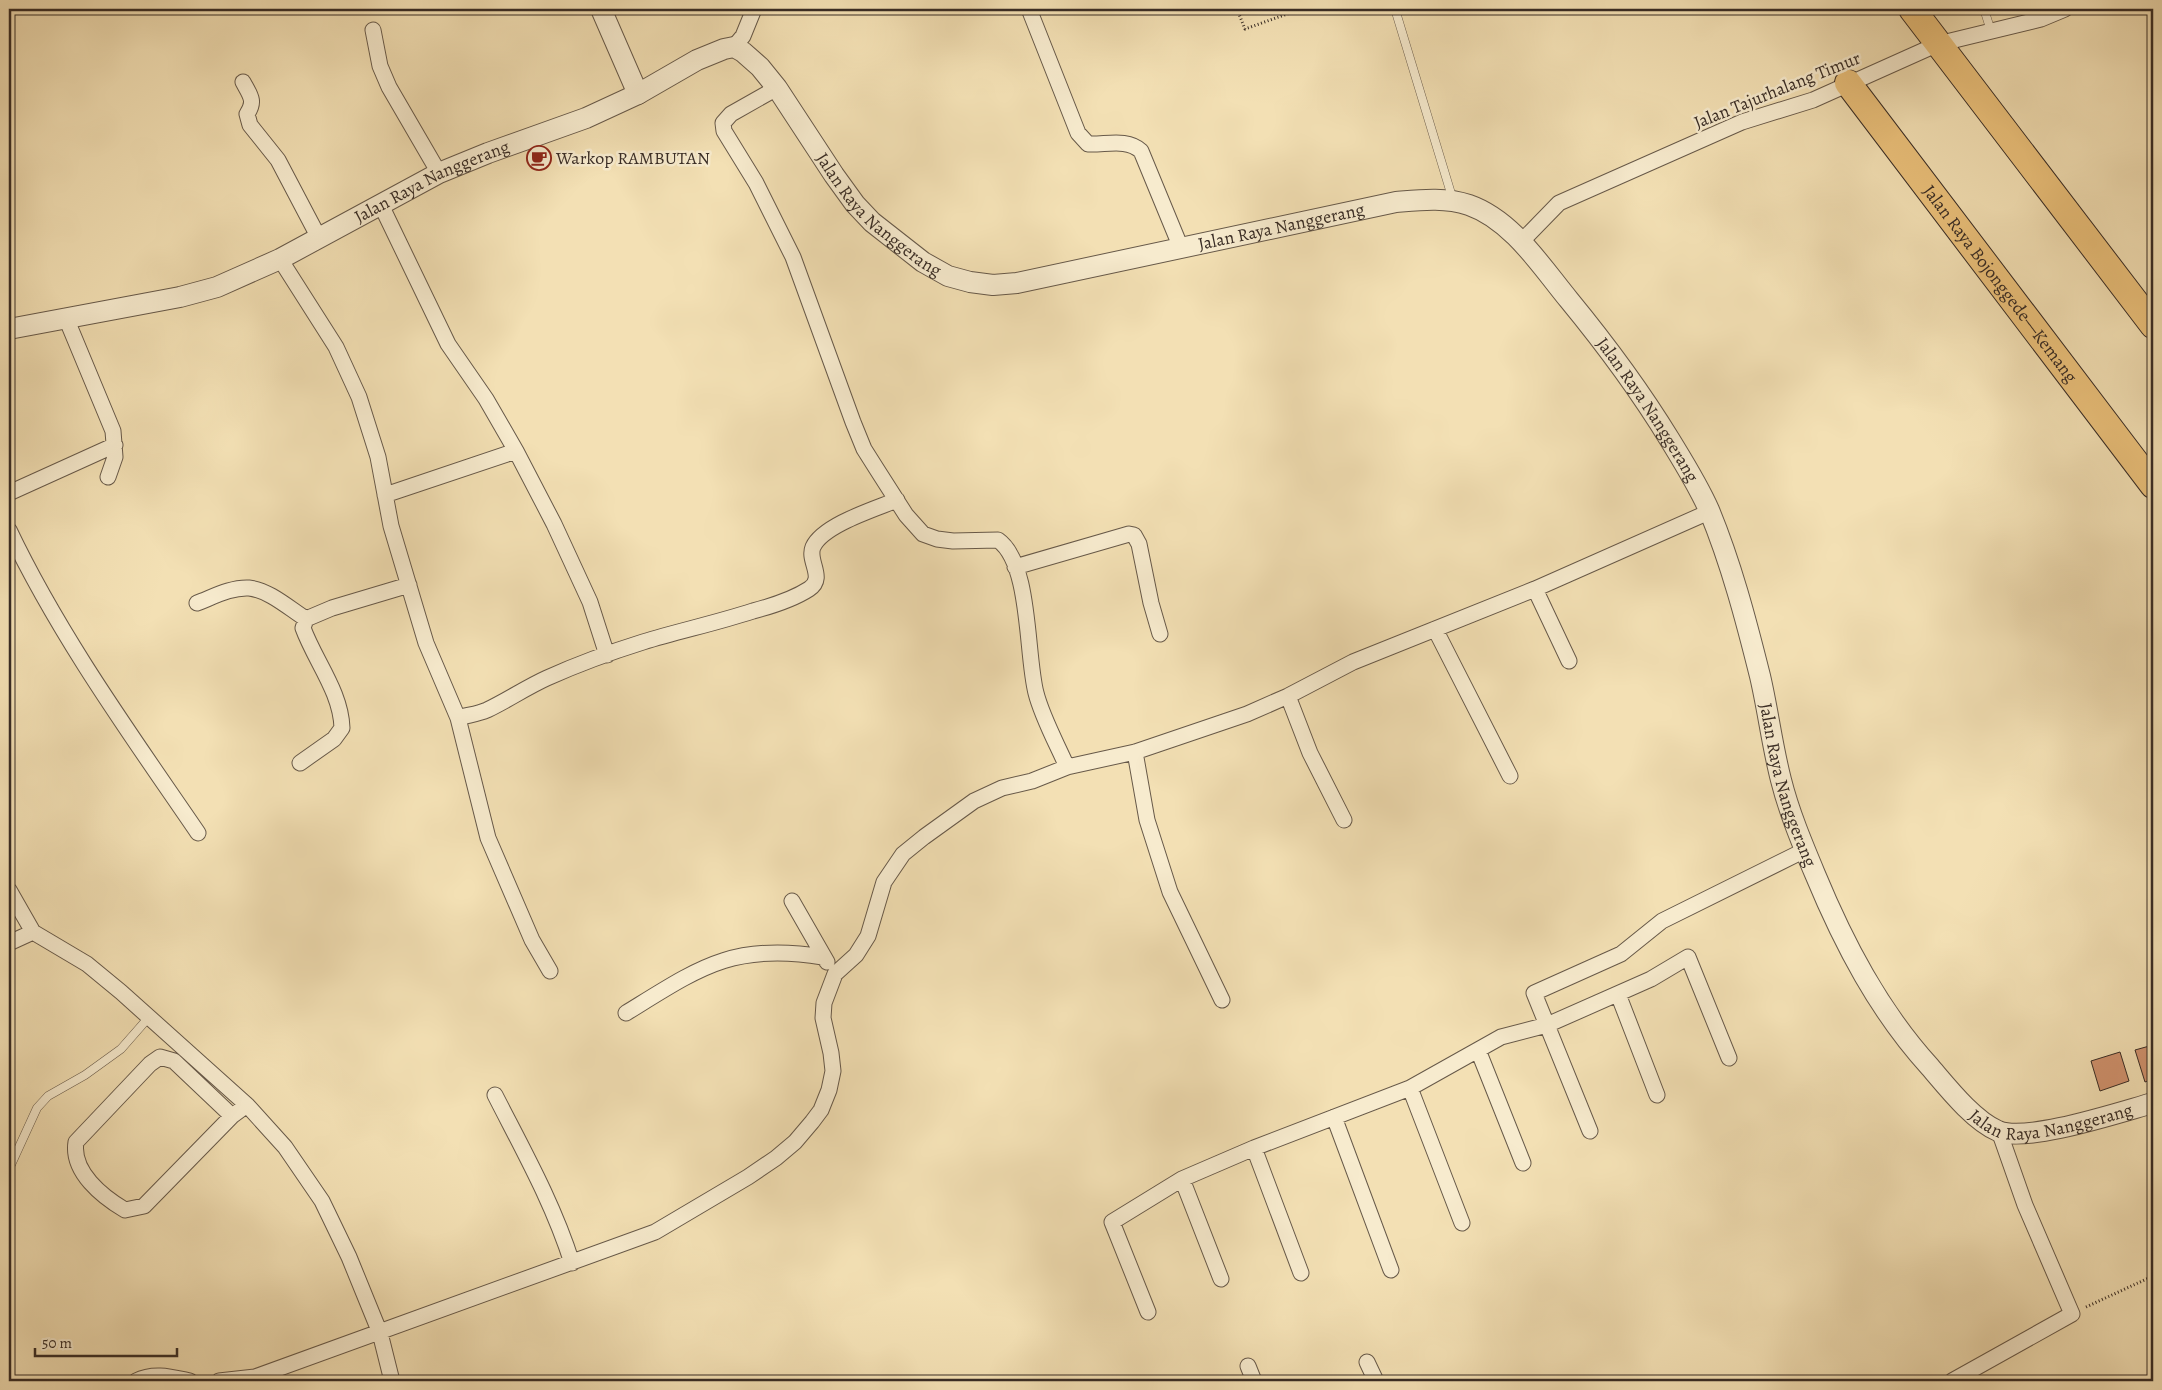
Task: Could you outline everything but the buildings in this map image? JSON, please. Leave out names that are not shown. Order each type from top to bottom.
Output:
[{"type":"highway","points":[[1912,9],[2153,325]]},
{"type":"highway","name":"Jalan Raya Bojonggede—Kemang","points":[[1848,83],[2153,485]]},
{"type":"street","points":[[601,9],[638,94]]},
{"type":"street","points":[[734,48],[743,36],[754,9]]},
{"type":"street","points":[[1030,9],[1078,133],[1088,144],[1105,145],[1124,142],[1134,145],[1141,151],[1181,248]]},
{"type":"street","name":"Jalan Tajurhalang Timur","points":[[1521,242],[1559,203],[1742,122],[1813,100],[1938,44],[2041,20],[2065,9]]},
{"type":"street","points":[[373,30],[380,66],[389,87],[439,174]]},
{"type":"street","name":"Jalan Raya Nanggerang","points":[[9,330],[180,297],[217,287],[280,259],[439,174],[586,118],[638,94],[697,60],[724,49],[734,48],[743,52],[760,67],[777,88],[855,204],[872,222],[923,262],[948,276],[970,282],[993,285],[1018,283],[1396,202],[1426,199],[1470,206],[1489,216],[1521,242],[1595,331],[1644,396],[1695,481],[1709,512],[1736,588],[1760,678],[1782,782],[1805,850],[1854,959],[1875,995],[1920,1057],[1982,1121],[1999,1131],[2015,1134],[2036,1133],[2153,1103]]},
{"type":"street","points":[[243,82],[253,100],[252,107],[247,114],[250,125],[278,160],[319,238]]},
{"type":"street","points":[[777,88],[731,114],[723,123],[724,131],[756,183],[793,257],[860,440],[906,515],[923,534],[937,539],[953,541],[998,540],[1010,552],[1020,580],[1036,696],[1067,767]]},
{"type":"street","points":[[382,205],[448,344],[486,399],[516,451],[554,524],[590,602],[607,655]]},
{"type":"street","points":[[280,259],[336,347],[350,374],[378,457],[391,526],[426,643],[458,718],[488,838],[528,931],[550,971]]},
{"type":"street","points":[[66,318],[112,431],[115,457],[108,477]]},
{"type":"street","points":[[9,493],[115,445]]},
{"type":"street","points":[[385,495],[516,451]]},
{"type":"street","points":[[458,718],[485,711],[546,678],[607,655],[643,642],[707,626],[779,603],[810,588],[815,582],[817,572],[812,553],[813,546],[834,528],[897,500]]},
{"type":"street","points":[[219,1381],[255,1376],[380,1333],[655,1232],[748,1177],[795,1142],[821,1110],[829,1090],[833,1071],[823,1018],[824,1003],[835,974],[856,955],[868,936],[884,882],[903,854],[974,801],[1002,788],[1032,781],[1067,767],[1134,752],[1247,714],[1288,696],[1353,662],[1535,589],[1614,552],[1709,512]]},
{"type":"street","points":[[1015,567],[1129,534],[1134,535],[1139,544],[1151,603],[1160,634]]},
{"type":"street","points":[[10,536],[42,595],[81,658],[198,833]]},
{"type":"street","points":[[300,763],[334,739],[342,728],[340,712],[330,686],[303,628],[306,620],[332,608],[409,585]]},
{"type":"street","points":[[197,603],[219,594],[249,588],[262,592],[306,620]]},
{"type":"street","points":[[1535,589],[1569,661]]},
{"type":"street","points":[[1435,629],[1510,776]]},
{"type":"street","points":[[1288,696],[1310,753],[1344,820]]},
{"type":"street","points":[[1134,752],[1147,820],[1170,892],[1222,1000]]},
{"type":"street","points":[[1590,1131],[1534,993],[1622,954],[1662,921],[1805,850]]},
{"type":"street","points":[[9,890],[33,932],[87,964],[247,1105],[285,1147],[322,1201],[349,1257],[380,1333],[392,1381]]},
{"type":"street","points":[[792,901],[823,957],[835,974]]},
{"type":"street","points":[[9,943],[33,932]]},
{"type":"street","points":[[626,1013],[693,972],[721,961],[767,952],[800,953],[823,957]]},
{"type":"street","points":[[1148,1312],[1112,1222],[1182,1179],[1254,1148],[1410,1088],[1501,1037],[1547,1025],[1651,979],[1688,957],[1729,1058]]},
{"type":"street","points":[[1618,994],[1657,1095]]},
{"type":"street","points":[[1478,1050],[1523,1163]]},
{"type":"street","points":[[232,1116],[174,1061],[160,1057],[150,1064],[76,1142],[75,1149],[79,1164],[88,1180],[106,1199],[125,1210],[139,1208],[144,1206],[232,1116],[247,1105]]},
{"type":"street","points":[[1410,1088],[1462,1223]]},
{"type":"street","points":[[495,1095],[538,1178],[561,1229],[572,1263]]},
{"type":"street","points":[[1334,1117],[1391,1270]]},
{"type":"street","points":[[1952,1381],[2072,1314],[2024,1205],[1999,1131]]},
{"type":"street","points":[[1254,1148],[1301,1273]]},
{"type":"street","points":[[1182,1179],[1221,1279]]},
{"type":"street","points":[[1368,1362],[1376,1381]]},
{"type":"street","points":[[1248,1366],[1254,1381]]},
{"type":"street","points":[[136,1381],[146,1376],[164,1376],[190,1381]]},
{"type":"lane","points":[[1395,9],[1454,202]]},
{"type":"lane","points":[[1984,9],[1991,31]]},
{"type":"lane","points":[[9,1169],[37,1108],[48,1096],[85,1075],[121,1049],[149,1017]]},
{"type":"path","points":[[1237,9],[1245,29],[1299,9]]},
{"type":"path","points":[[2072,1314],[2153,1276]]},
{"type":"place","name":"Warkop RAMBUTAN","points":[[539,158]]}]
